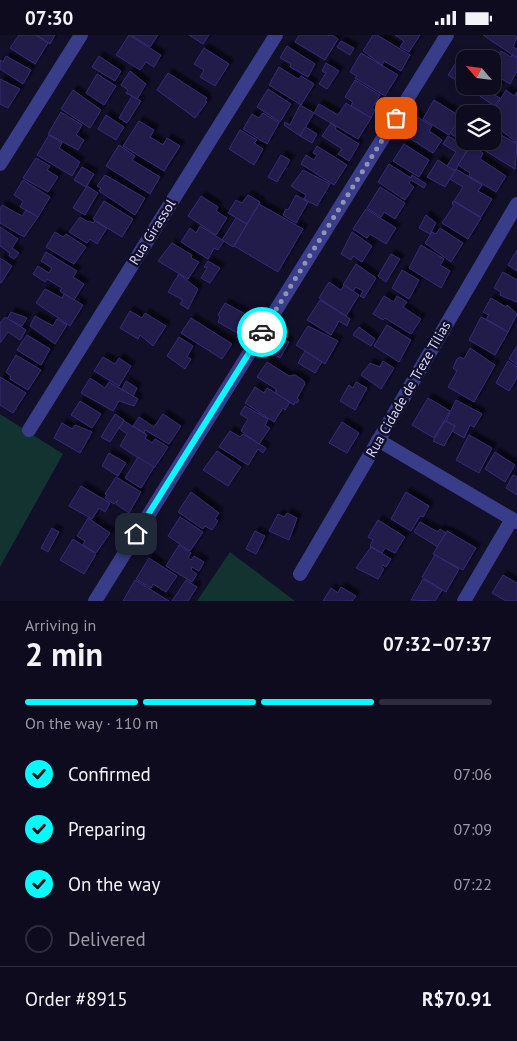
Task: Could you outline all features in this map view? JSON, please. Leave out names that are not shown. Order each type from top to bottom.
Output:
[{"type":"street","points":[[0,164],[81,35]]},
{"type":"street","name":"Rua Girassol","points":[[29,430],[276,35]]},
{"type":"street","points":[[95,601],[447,35]]},
{"type":"street","name":"Rua Cidade de Treze Tílias","points":[[300,574],[517,205]]},
{"type":"street","points":[[378,440],[515,520],[464,601]]},
{"type":"green space","points":[[0,414],[63,454],[0,567]]},
{"type":"green space","points":[[230,552],[295,601],[197,601]]},
{"type":"building","points":[[19,35],[35,35],[48,43],[35,64],[10,48]]},
{"type":"building","points":[[37,35],[55,35],[50,44]]},
{"type":"building","points":[[129,35],[161,55],[154,67],[146,62],[140,70],[116,55]]},
{"type":"building","points":[[131,35],[158,35],[150,47]]},
{"type":"building","points":[[189,35],[209,35],[203,44]]},
{"type":"building","points":[[299,35],[332,35],[338,39],[325,60],[295,42]]},
{"type":"building","points":[[373,35],[377,35],[410,55],[401,71],[384,61],[382,65],[363,51]]},
{"type":"building","points":[[395,35],[420,35],[409,52],[400,47],[404,41]]},
{"type":"building","points":[[483,35],[513,35],[517,37],[513,47],[517,49],[517,58]]},
{"type":"building","points":[[341,41],[354,48],[350,55],[337,47]]},
{"type":"building","points":[[287,46],[315,64],[308,77],[290,67],[291,64],[280,58]]},
{"type":"building","points":[[204,48],[229,64],[215,86],[200,77],[204,70],[194,64]]},
{"type":"building","points":[[501,51],[517,58],[517,71],[510,84],[501,78]]},
{"type":"building","points":[[361,53],[398,75],[385,96],[355,78],[357,76],[350,72]]},
{"type":"building","points":[[6,56],[31,70],[23,84],[0,69],[0,60],[3,62]]},
{"type":"building","points":[[99,56],[121,71],[115,81],[92,67]]},
{"type":"building","points":[[326,63],[339,71],[327,89],[319,84],[326,73],[322,71]]},
{"type":"building","points":[[456,63],[456,80],[448,75]]},
{"type":"building","points":[[279,67],[298,79],[301,76],[314,84],[301,105],[269,85]]},
{"type":"building","points":[[130,71],[146,84],[137,99],[126,93],[128,90],[121,85]]},
{"type":"building","points":[[168,73],[207,98],[205,101],[207,102],[195,118],[157,90]]},
{"type":"building","points":[[97,74],[116,86],[104,105],[86,93]]},
{"type":"building","points":[[0,79],[20,89],[8,108],[0,104]]},
{"type":"building","points":[[355,80],[380,95],[372,108],[375,110],[371,118],[351,106],[353,102],[345,97]]},
{"type":"building","points":[[268,89],[291,104],[280,122],[257,107]]},
{"type":"building","points":[[73,90],[101,110],[90,128],[61,109]]},
{"type":"building","points":[[506,90],[514,96],[517,92],[517,143],[501,130],[501,105],[497,105]]},
{"type":"building","points":[[479,95],[494,95],[500,98],[493,105]]},
{"type":"building","points":[[132,96],[141,101],[127,123],[119,118]]},
{"type":"building","points":[[434,100],[456,114],[456,124],[449,135],[423,119]]},
{"type":"building","points":[[346,103],[371,118],[358,139],[314,113],[319,104],[338,115]]},
{"type":"building","points":[[300,105],[314,113],[300,136],[284,125],[285,122],[290,125]]},
{"type":"building","points":[[61,112],[82,125],[76,135],[84,140],[78,150],[48,134]]},
{"type":"building","points":[[263,113],[279,123],[267,144],[243,129],[252,114],[259,118]]},
{"type":"building","points":[[106,115],[124,127],[116,140],[98,129]]},
{"type":"building","points":[[414,115],[432,126],[429,131],[442,140],[433,153],[403,134]]},
{"type":"building","points":[[139,121],[154,130],[150,137],[163,145],[167,138],[180,146],[164,171],[123,146]]},
{"type":"building","points":[[331,123],[336,127],[335,129],[359,144],[349,161],[338,154],[342,149],[322,136]]},
{"type":"building","points":[[456,124],[456,137],[450,133]]},
{"type":"building","points":[[305,127],[317,134],[312,143],[300,136]]},
{"type":"building","points":[[240,130],[257,140],[254,143],[263,149],[254,165],[229,149]]},
{"type":"building","points":[[49,135],[62,143],[59,148],[80,162],[72,176],[37,155]]},
{"type":"building","points":[[501,135],[517,144],[515,169],[484,150],[501,150]]},
{"type":"building","points":[[448,136],[456,141],[456,150],[467,150],[455,171],[447,166],[456,152],[443,144]]},
{"type":"building","points":[[404,144],[429,160],[419,177],[393,161]]},
{"type":"building","points":[[119,145],[135,156],[132,160],[160,177],[150,194],[106,166]]},
{"type":"building","points":[[317,146],[347,165],[334,185],[301,164],[306,155],[314,160],[317,155],[313,153]]},
{"type":"building","points":[[468,150],[478,150],[483,153],[480,159],[506,176],[496,192],[469,176],[470,173],[458,165]]},
{"type":"building","points":[[281,155],[290,160],[277,182],[268,177]]},
{"type":"building","points":[[36,158],[50,166],[47,170],[58,177],[48,192],[23,178]]},
{"type":"building","points":[[438,160],[455,171],[445,187],[427,177]]},
{"type":"building","points":[[389,164],[411,178],[412,175],[426,184],[424,188],[411,180],[409,183],[414,187],[405,200],[378,182]]},
{"type":"building","points":[[82,167],[94,174],[86,187],[74,180]]},
{"type":"building","points":[[456,169],[482,185],[478,191],[492,199],[481,217],[454,201],[463,187],[450,179]]},
{"type":"building","points":[[303,170],[330,184],[317,206],[304,199],[306,195],[291,186]]},
{"type":"building","points":[[105,175],[145,198],[135,215],[99,191],[101,188],[97,186]]},
{"type":"building","points":[[23,180],[50,197],[38,217],[20,207],[23,201],[14,195]]},
{"type":"building","points":[[87,186],[98,193],[85,215],[73,208]]},
{"type":"building","points":[[380,187],[405,203],[395,219],[384,212],[381,217],[367,208]]},
{"type":"building","points":[[248,195],[260,202],[247,224],[228,213],[236,200],[242,203]]},
{"type":"building","points":[[296,195],[308,202],[296,223],[283,215]]},
{"type":"building","points":[[201,196],[218,207],[216,211],[227,218],[216,235],[188,216]]},
{"type":"building","points":[[104,201],[133,219],[122,237],[93,219]]},
{"type":"building","points":[[453,201],[481,218],[468,239],[442,223],[454,205],[452,204]]},
{"type":"building","points":[[259,204],[303,229],[278,272],[234,246]]},
{"type":"building","points":[[2,205],[22,216],[26,210],[38,217],[24,237],[0,223],[0,209]]},
{"type":"building","points":[[366,209],[396,228],[386,244],[370,234],[367,238],[353,229]]},
{"type":"building","points":[[426,215],[436,223],[430,234],[419,228]]},
{"type":"building","points":[[80,217],[88,222],[93,223],[95,221],[107,228],[97,244],[90,239],[87,243],[69,232]]},
{"type":"building","points":[[236,218],[247,224],[233,247],[222,240]]},
{"type":"building","points":[[200,226],[224,241],[218,250],[214,248],[208,259],[181,242],[190,228],[196,233]]},
{"type":"building","points":[[0,227],[18,239],[12,248],[19,253],[14,259],[9,256],[10,253],[0,246]]},
{"type":"building","points":[[440,228],[463,243],[451,262],[425,243],[432,232],[436,234]]},
{"type":"building","points":[[55,232],[63,237],[66,234],[86,247],[74,264],[46,247]]},
{"type":"building","points":[[352,232],[372,246],[362,262],[353,256],[351,260],[341,254]]},
{"type":"building","points":[[172,243],[192,255],[191,258],[199,262],[188,279],[158,261]]},
{"type":"building","points":[[421,245],[444,259],[440,265],[450,271],[441,288],[409,268]]},
{"type":"building","points":[[517,250],[517,271],[508,265]]},
{"type":"building","points":[[46,252],[77,271],[73,277],[84,284],[74,300],[60,291],[62,288],[47,279],[45,282],[33,274],[38,266],[49,273],[52,268],[41,261]]},
{"type":"building","points":[[391,254],[400,259],[386,282],[378,276]]},
{"type":"building","points":[[0,258],[12,266],[1,283],[0,282]]},
{"type":"building","points":[[208,261],[220,268],[210,283],[201,278],[207,268],[204,267]]},
{"type":"building","points":[[356,264],[376,278],[364,298],[360,296],[363,291],[356,287],[353,291],[343,285]]},
{"type":"building","points":[[402,270],[419,280],[409,299],[392,288]]},
{"type":"building","points":[[503,272],[517,280],[517,302],[500,295],[501,292],[494,288]]},
{"type":"building","points":[[179,274],[198,289],[188,309],[180,304],[183,300],[168,292]]},
{"type":"building","points":[[329,282],[341,290],[344,285],[359,295],[346,316],[319,298]]},
{"type":"building","points":[[45,289],[62,298],[64,294],[83,305],[70,326],[36,303]]},
{"type":"building","points":[[384,296],[394,302],[397,296],[407,302],[403,307],[421,319],[411,334],[385,318],[383,320],[373,314]]},
{"type":"building","points":[[491,298],[506,307],[507,305],[517,314],[508,332],[486,319],[489,315],[483,312]]},
{"type":"building","points":[[320,300],[350,319],[347,326],[339,321],[331,335],[307,320]]},
{"type":"building","points":[[225,303],[247,315],[239,334],[218,322],[220,317],[218,315]]},
{"type":"building","points":[[130,311],[142,318],[145,313],[166,326],[153,346],[140,335],[138,339],[120,328]]},
{"type":"building","points":[[11,312],[27,318],[22,326],[7,319]]},
{"type":"building","points":[[35,316],[53,326],[57,319],[67,325],[55,344],[30,326]]},
{"type":"building","points":[[5,317],[26,330],[20,340],[8,332],[0,343],[0,323]]},
{"type":"building","points":[[481,317],[508,332],[495,355],[469,340]]},
{"type":"building","points":[[191,318],[232,344],[222,359],[181,333]]},
{"type":"building","points":[[387,325],[411,340],[399,362],[374,346]]},
{"type":"building","points":[[308,326],[338,341],[325,364],[296,345]]},
{"type":"building","points":[[359,327],[375,339],[371,346],[353,335]]},
{"type":"building","points":[[27,335],[50,349],[41,365],[17,350]]},
{"type":"building","points":[[179,337],[193,346],[187,357],[191,359],[185,369],[167,356]]},
{"type":"building","points":[[282,337],[289,342],[280,358],[272,353]]},
{"type":"building","points":[[517,346],[517,365],[509,359]]},
{"type":"building","points":[[470,348],[495,365],[474,402],[448,387],[457,371],[453,368],[457,359],[460,357],[464,359]]},
{"type":"building","points":[[305,351],[322,362],[315,373],[298,363]]},
{"type":"building","points":[[16,355],[41,370],[28,390],[10,379],[11,377],[6,372]]},
{"type":"building","points":[[103,357],[115,364],[119,358],[131,366],[119,386],[94,371]]},
{"type":"building","points":[[383,361],[394,368],[381,389],[361,375],[370,363],[380,367]]},
{"type":"building","points":[[508,361],[517,367],[517,378],[509,391],[496,383]]},
{"type":"building","points":[[267,362],[289,376],[295,375],[304,381],[305,384],[297,398],[299,400],[297,403],[295,402],[294,405],[276,394],[276,389],[257,377]]},
{"type":"building","points":[[0,377],[26,393],[13,413],[0,405]]},
{"type":"building","points":[[90,378],[105,388],[109,382],[138,399],[134,406],[119,401],[113,411],[81,393]]},
{"type":"building","points":[[126,381],[137,388],[133,396],[122,389]]},
{"type":"building","points":[[356,382],[367,388],[355,410],[340,401],[349,385],[353,388]]},
{"type":"building","points":[[255,387],[264,393],[267,388],[290,402],[285,410],[283,408],[274,422],[245,403]]},
{"type":"building","points":[[428,398],[450,411],[434,438],[412,425]]},
{"type":"building","points":[[456,400],[482,414],[474,427],[470,425],[464,438],[452,431],[455,426],[446,421]]},
{"type":"building","points":[[80,401],[101,414],[92,428],[71,415]]},
{"type":"building","points":[[245,406],[268,419],[265,425],[270,428],[259,444],[241,431],[248,419],[240,414]]},
{"type":"building","points":[[115,414],[124,420],[110,442],[101,437]]},
{"type":"building","points":[[163,414],[181,426],[169,444],[145,430],[144,433],[133,426],[139,417],[154,427]]},
{"type":"building","points":[[124,421],[147,435],[145,438],[152,443],[155,439],[168,447],[154,468],[120,446],[127,434],[119,428]]},
{"type":"building","points":[[445,421],[455,426],[444,446],[433,441]]},
{"type":"building","points":[[342,422],[359,433],[347,453],[329,443]]},
{"type":"building","points":[[62,423],[72,429],[75,425],[92,432],[80,453],[54,438]]},
{"type":"building","points":[[230,431],[240,437],[243,434],[266,448],[263,453],[258,449],[248,465],[219,447]]},
{"type":"building","points":[[469,435],[492,448],[479,473],[456,460]]},
{"type":"building","points":[[217,451],[241,467],[228,486],[203,470]]},
{"type":"building","points":[[495,452],[515,465],[505,482],[485,469]]},
{"type":"building","points":[[109,453],[126,463],[118,476],[102,466]]},
{"type":"building","points":[[138,457],[154,467],[141,488],[125,478]]},
{"type":"building","points":[[513,475],[517,477],[517,495],[506,488]]},
{"type":"building","points":[[116,477],[141,492],[129,513],[116,504],[118,500],[114,504],[105,498],[107,495],[105,494]]},
{"type":"building","points":[[81,486],[110,503],[105,512],[99,508],[92,519],[69,506]]},
{"type":"building","points":[[191,492],[219,513],[215,519],[218,521],[212,530],[205,526],[203,529],[178,512]]},
{"type":"building","points":[[406,492],[429,506],[423,517],[420,516],[411,531],[391,519]]},
{"type":"building","points":[[287,513],[297,518],[289,540],[269,531],[278,514],[284,517]]},
{"type":"building","points":[[180,517],[203,532],[190,551],[168,536]]},
{"type":"building","points":[[88,518],[110,533],[96,553],[83,545],[85,541],[77,536]]},
{"type":"building","points":[[378,520],[405,537],[395,553],[385,548],[382,553],[370,546],[373,540],[368,537]]},
{"type":"building","points":[[420,522],[438,532],[440,529],[446,533],[438,547],[414,532]]},
{"type":"building","points":[[52,528],[59,532],[48,552],[41,548]]},
{"type":"building","points":[[255,531],[265,536],[256,554],[246,549]]},
{"type":"building","points":[[447,531],[476,548],[463,570],[433,554]]},
{"type":"building","points":[[73,539],[96,554],[84,574],[60,560]]},
{"type":"building","points":[[179,545],[191,553],[188,558],[191,560],[194,556],[204,562],[199,571],[192,567],[191,570],[197,574],[192,582],[166,566]]},
{"type":"building","points":[[371,547],[391,559],[386,567],[383,565],[381,567],[384,569],[378,579],[356,568]]},
{"type":"building","points":[[435,555],[459,569],[446,592],[422,577]]},
{"type":"building","points":[[149,558],[177,576],[166,592],[153,584],[151,588],[136,579]]},
{"type":"building","points":[[503,575],[517,583],[517,601],[506,601],[492,593]]},
{"type":"building","points":[[423,579],[442,590],[435,601],[411,600]]},
{"type":"building","points":[[135,580],[169,601],[123,601]]},
{"type":"building","points":[[186,580],[197,587],[188,601],[172,601]]},
{"type":"building","points":[[341,587],[356,596],[352,601],[323,601],[331,588],[338,593]]},
{"type":"way so far","points":[[262,332],[396,118]]},
{"type":"route","points":[[136,534],[262,332]]}]
